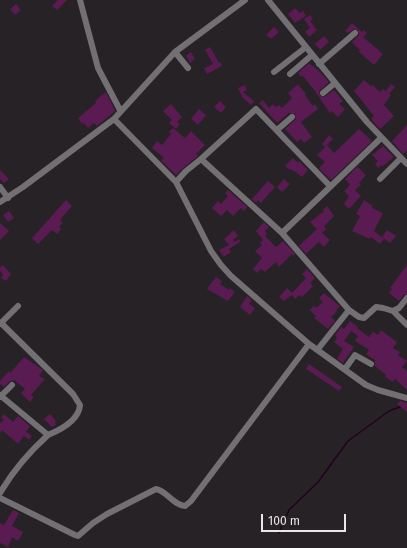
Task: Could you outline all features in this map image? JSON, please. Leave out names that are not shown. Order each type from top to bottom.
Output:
[{"type":"street","points":[[80,0],[98,68],[120,110]]},
{"type":"street","points":[[0,202],[8,198],[114,119],[120,110],[175,52],[208,26],[246,0]]},
{"type":"street","points":[[268,0],[381,138],[405,161],[380,178]]},
{"type":"street","points":[[320,64],[355,33]]},
{"type":"street","points":[[274,72],[306,47]]},
{"type":"street","points":[[175,52],[188,68]]},
{"type":"street","points":[[290,74],[312,55]]},
{"type":"street","points":[[323,93],[335,83]]},
{"type":"street","points":[[176,182],[186,171],[254,110],[258,110],[330,186]]},
{"type":"street","points":[[277,130],[292,117]]},
{"type":"street","points":[[114,119],[176,182],[211,251],[231,276],[309,344],[371,388],[407,398]]},
{"type":"street","points":[[282,233],[381,138]]},
{"type":"street","points":[[201,159],[282,233],[349,310],[362,318],[376,307],[383,308],[394,311],[407,325]]},
{"type":"street","points":[[0,187],[8,198]]},
{"type":"street","points":[[394,311],[399,308],[407,298]]},
{"type":"street","points":[[0,493],[22,460],[48,435],[58,431],[69,422],[79,411],[80,405],[73,394],[1,323],[18,306]]},
{"type":"street","points":[[318,349],[349,310]]},
{"type":"street","points":[[0,498],[78,536],[93,523],[107,514],[156,489],[185,506],[191,501],[309,344]]},
{"type":"street","points":[[345,369],[355,355],[371,364]]},
{"type":"street","points":[[12,385],[0,396],[48,435]]},
{"type":"building","points":[[58,0],[67,0],[57,10],[52,6]]},
{"type":"building","points":[[16,4],[21,10],[15,15],[10,9]]},
{"type":"building","points":[[295,8],[300,13],[303,11],[306,16],[295,23],[288,14]]},
{"type":"building","points":[[310,15],[313,19],[310,21],[317,30],[309,37],[305,32],[310,28],[304,19]]},
{"type":"building","points":[[352,23],[362,32],[364,30],[367,33],[363,37],[383,54],[374,65],[359,52],[360,50],[352,42],[359,35],[358,30],[354,29],[348,33],[345,31]]},
{"type":"building","points":[[274,27],[279,32],[271,39],[266,35]]},
{"type":"building","points":[[324,36],[329,42],[320,50],[315,44]]},
{"type":"building","points":[[210,47],[222,66],[207,74],[204,68],[213,64],[205,50]]},
{"type":"building","points":[[191,52],[195,59],[190,63],[186,56]]},
{"type":"building","points":[[309,63],[329,82],[319,91],[320,96],[324,97],[334,90],[343,101],[339,104],[345,109],[338,117],[332,111],[330,113],[303,76],[301,77],[298,73]]},
{"type":"building","points":[[364,80],[371,86],[373,85],[380,92],[383,89],[386,91],[391,84],[395,87],[389,94],[391,95],[384,105],[394,116],[380,129],[371,119],[374,116],[354,91]]},
{"type":"building","points":[[298,84],[313,106],[315,104],[318,109],[301,122],[312,137],[304,143],[301,139],[297,142],[285,129],[296,119],[295,114],[289,113],[277,123],[259,103],[263,100],[269,108],[273,104],[276,107],[279,105],[282,108],[292,98],[288,93]]},
{"type":"building","points":[[245,85],[247,90],[243,92],[254,101],[251,105],[242,97],[238,88]]},
{"type":"building","points":[[106,92],[115,111],[97,126],[94,123],[88,128],[84,123],[82,124],[78,118],[96,103],[95,101]]},
{"type":"building","points":[[220,101],[226,107],[221,113],[214,107]]},
{"type":"building","points":[[171,104],[182,117],[177,122],[180,124],[176,129],[169,123],[172,120],[163,111]]},
{"type":"building","points":[[199,109],[206,115],[198,125],[191,119]]},
{"type":"building","points":[[407,125],[407,150],[403,154],[392,141]]},
{"type":"building","points":[[173,128],[185,138],[191,131],[205,145],[196,154],[198,156],[176,175],[161,160],[164,158],[152,148],[157,141],[162,145],[171,134],[169,132]]},
{"type":"building","points":[[359,129],[372,141],[331,180],[319,168],[325,162],[317,155],[327,145],[334,153]]},
{"type":"building","points":[[329,135],[333,139],[325,147],[322,144]]},
{"type":"building","points":[[383,146],[394,157],[378,168],[375,164],[378,161],[372,155]]},
{"type":"building","points":[[293,158],[298,163],[299,161],[308,170],[302,177],[285,166]]},
{"type":"building","points":[[357,167],[366,175],[359,183],[361,185],[355,190],[361,196],[349,209],[344,204],[349,196],[344,191],[350,185],[345,179]]},
{"type":"building","points":[[0,170],[9,179],[4,183],[0,179]]},
{"type":"building","points":[[284,179],[290,184],[282,192],[277,187]]},
{"type":"building","points":[[268,181],[275,187],[261,203],[258,200],[256,203],[252,199]]},
{"type":"building","points":[[228,190],[247,207],[244,211],[241,208],[233,216],[227,210],[221,216],[212,208],[218,201],[221,204],[228,196],[225,193]]},
{"type":"building","points":[[66,200],[72,206],[60,220],[63,223],[59,227],[61,229],[57,234],[52,230],[38,244],[32,238]]},
{"type":"building","points":[[364,200],[373,206],[372,208],[383,213],[374,231],[384,239],[380,244],[371,237],[370,239],[352,231],[360,216],[356,214]]},
{"type":"building","points":[[327,206],[334,216],[324,226],[326,229],[322,233],[330,240],[324,247],[319,242],[306,254],[299,246],[317,229],[310,222],[324,211],[323,210]]},
{"type":"building","points":[[9,211],[14,218],[8,222],[3,215]]},
{"type":"building","points":[[264,222],[269,227],[265,231],[267,234],[265,236],[276,247],[283,241],[295,254],[293,256],[292,254],[279,267],[276,262],[265,272],[261,269],[257,273],[253,269],[262,258],[255,251],[262,245],[260,243],[263,240],[256,231]]},
{"type":"building","points":[[0,223],[9,231],[0,240]]},
{"type":"building","points":[[234,230],[238,236],[233,240],[234,242],[239,239],[240,242],[229,249],[231,252],[224,257],[219,250],[229,245],[224,239]]},
{"type":"building","points":[[387,230],[396,236],[390,243],[382,237]]},
{"type":"building","points":[[3,265],[11,274],[6,281],[1,278],[3,275],[0,267]]},
{"type":"building","points":[[407,265],[407,294],[404,295],[399,301],[389,293],[392,289],[390,288]]},
{"type":"building","points":[[307,269],[315,278],[310,283],[313,286],[302,297],[300,295],[295,299],[292,295],[284,301],[279,297],[287,288],[292,293],[306,278],[302,274]]},
{"type":"building","points":[[216,277],[222,281],[220,284],[235,292],[228,301],[207,289]]},
{"type":"building","points":[[324,293],[340,306],[331,317],[335,321],[328,329],[314,318],[316,316],[310,310],[314,306],[316,308],[323,302],[319,298]]},
{"type":"building","points":[[247,296],[252,300],[249,304],[255,308],[250,315],[240,307]]},
{"type":"building","points":[[350,321],[369,337],[373,332],[378,335],[381,330],[397,342],[393,348],[400,352],[398,355],[407,361],[402,367],[407,371],[407,390],[395,379],[393,382],[385,377],[386,375],[375,366],[375,360],[366,354],[369,350],[355,341],[358,336],[351,331],[344,341],[354,347],[343,363],[337,359],[343,349],[334,342],[337,338],[335,335],[341,327],[344,329]]},
{"type":"building","points":[[24,357],[43,370],[39,376],[45,379],[31,395],[34,397],[30,402],[21,393],[25,389],[14,380],[9,382],[4,387],[0,384],[0,381],[9,371],[10,373]]},
{"type":"building","points":[[309,364],[342,387],[339,391],[306,369]]},
{"type":"building","points":[[400,401],[407,403],[407,412],[397,404]]},
{"type":"building","points":[[4,414],[13,422],[18,416],[30,426],[26,432],[32,436],[29,440],[24,436],[18,444],[2,430],[0,433],[0,423],[4,420],[1,418]]},
{"type":"building","points":[[50,414],[56,421],[56,425],[52,427],[44,419]]},
{"type":"building","points":[[13,510],[19,513],[12,526],[23,532],[18,541],[12,537],[8,547],[0,543],[0,523],[4,525]]},
{"type":"waterway","points":[[279,533],[289,510],[318,482],[348,441],[389,411],[402,406]]}]
